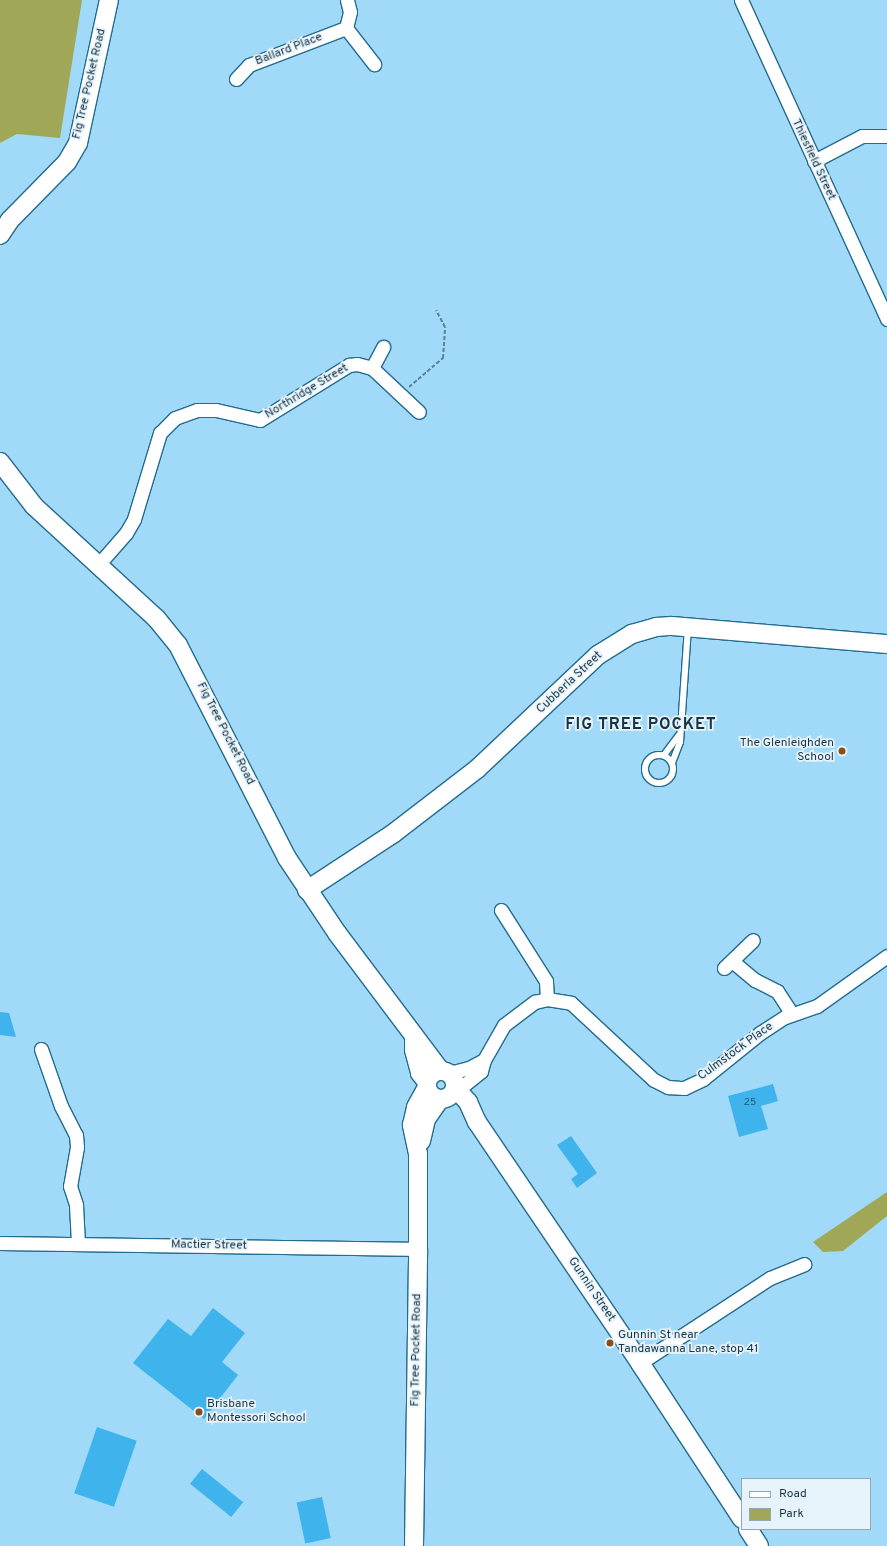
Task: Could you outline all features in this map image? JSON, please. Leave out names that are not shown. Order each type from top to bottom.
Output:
[{"type":"street","name":"Fig Tree Pocket Road","points":[[0,235],[10,220],[67,162],[78,143],[109,0]]},
{"type":"street","points":[[346,0],[350,12],[346,28],[374,64]]},
{"type":"street","name":"Thiesfield Street","points":[[742,0],[814,162],[887,319]]},
{"type":"street","name":"Ballard Place","points":[[236,79],[249,65],[346,28]]},
{"type":"street","points":[[814,162],[862,136],[887,136]]},
{"type":"street","points":[[383,346],[372,368],[419,412]]},
{"type":"street","name":"Northridge Street","points":[[98,565],[126,533],[134,519],[160,433],[175,418],[197,410],[216,410],[260,420],[349,365],[372,368]]},
{"type":"street","name":"Fig Tree Pocket Road","points":[[0,462],[34,506],[156,618],[178,645],[287,858],[307,890],[414,1035],[447,1086],[426,1119],[418,1154]]},
{"type":"street","name":"Cubberla Street","points":[[307,890],[394,832],[477,769],[598,655],[613,644],[656,627],[688,626],[887,644]]},
{"type":"street","points":[[414,1035],[414,1050],[420,1073],[431,1096],[447,1086],[469,1068],[484,1060],[504,1025],[535,1002],[547,999],[546,981],[501,910]]},
{"type":"street","points":[[753,940],[728,965],[777,991],[792,1014]]},
{"type":"street","name":"Culmstock Place","points":[[547,999],[571,1003],[654,1080],[668,1087],[684,1088],[703,1079],[760,1033],[792,1014],[817,1006],[887,956]]},
{"type":"street","points":[[41,1049],[60,1106],[76,1135],[78,1147],[70,1186],[76,1205],[78,1244]]},
{"type":"street","name":"Fig Tree Pocket Road","points":[[414,1546],[418,1154],[412,1126],[416,1107],[427,1085]]},
{"type":"street","name":"Gunnin Street","points":[[447,1086],[477,1122],[640,1363],[741,1517]]},
{"type":"street","name":"Mactier Street","points":[[0,1243],[418,1249]]},
{"type":"street","points":[[640,1363],[770,1278],[804,1264]]},
{"type":"street","points":[[749,1530],[759,1546]]},
{"type":"lane","points":[[679,735],[664,755],[654,756],[647,762],[645,771],[650,780],[659,783],[668,781],[673,773],[672,763],[680,743],[679,735],[688,626]]},
{"type":"lane","points":[[664,755],[672,763]]},
{"type":"path","points":[[403,397],[443,358],[445,327],[436,310]]},
{"type":"green space","points":[[0,0],[82,0],[60,138],[17,134],[0,143]]},
{"type":"green space","points":[[887,1192],[887,1216],[843,1251],[823,1252],[813,1242]]},
{"type":"building","points":[[0,1012],[9,1013],[16,1037],[0,1035]]},
{"type":"building","points":[[773,1084],[778,1101],[761,1106],[768,1129],[739,1137],[728,1096]]},
{"type":"building","points":[[571,1136],[597,1173],[577,1188],[571,1179],[578,1174],[557,1145]]},
{"type":"building","points":[[213,1308],[245,1333],[222,1362],[238,1375],[204,1419],[133,1363],[168,1319],[191,1336]]},
{"type":"building","points":[[97,1427],[137,1441],[114,1507],[74,1493]]},
{"type":"building","points":[[202,1469],[243,1502],[231,1517],[190,1484]]},
{"type":"building","points":[[322,1497],[331,1538],[305,1543],[297,1502]]},
{"type":"place","name":"The Glenleighden School","points":[[842,751]]},
{"type":"place","name":"Gunnin St near Tandawanna Lane, stop 41","points":[[610,1343]]},
{"type":"place","name":"Brisbane Montessori School","points":[[199,1412]]},
{"type":"district","name":"FIG TREE POCKET","points":[[641,725]]}]
